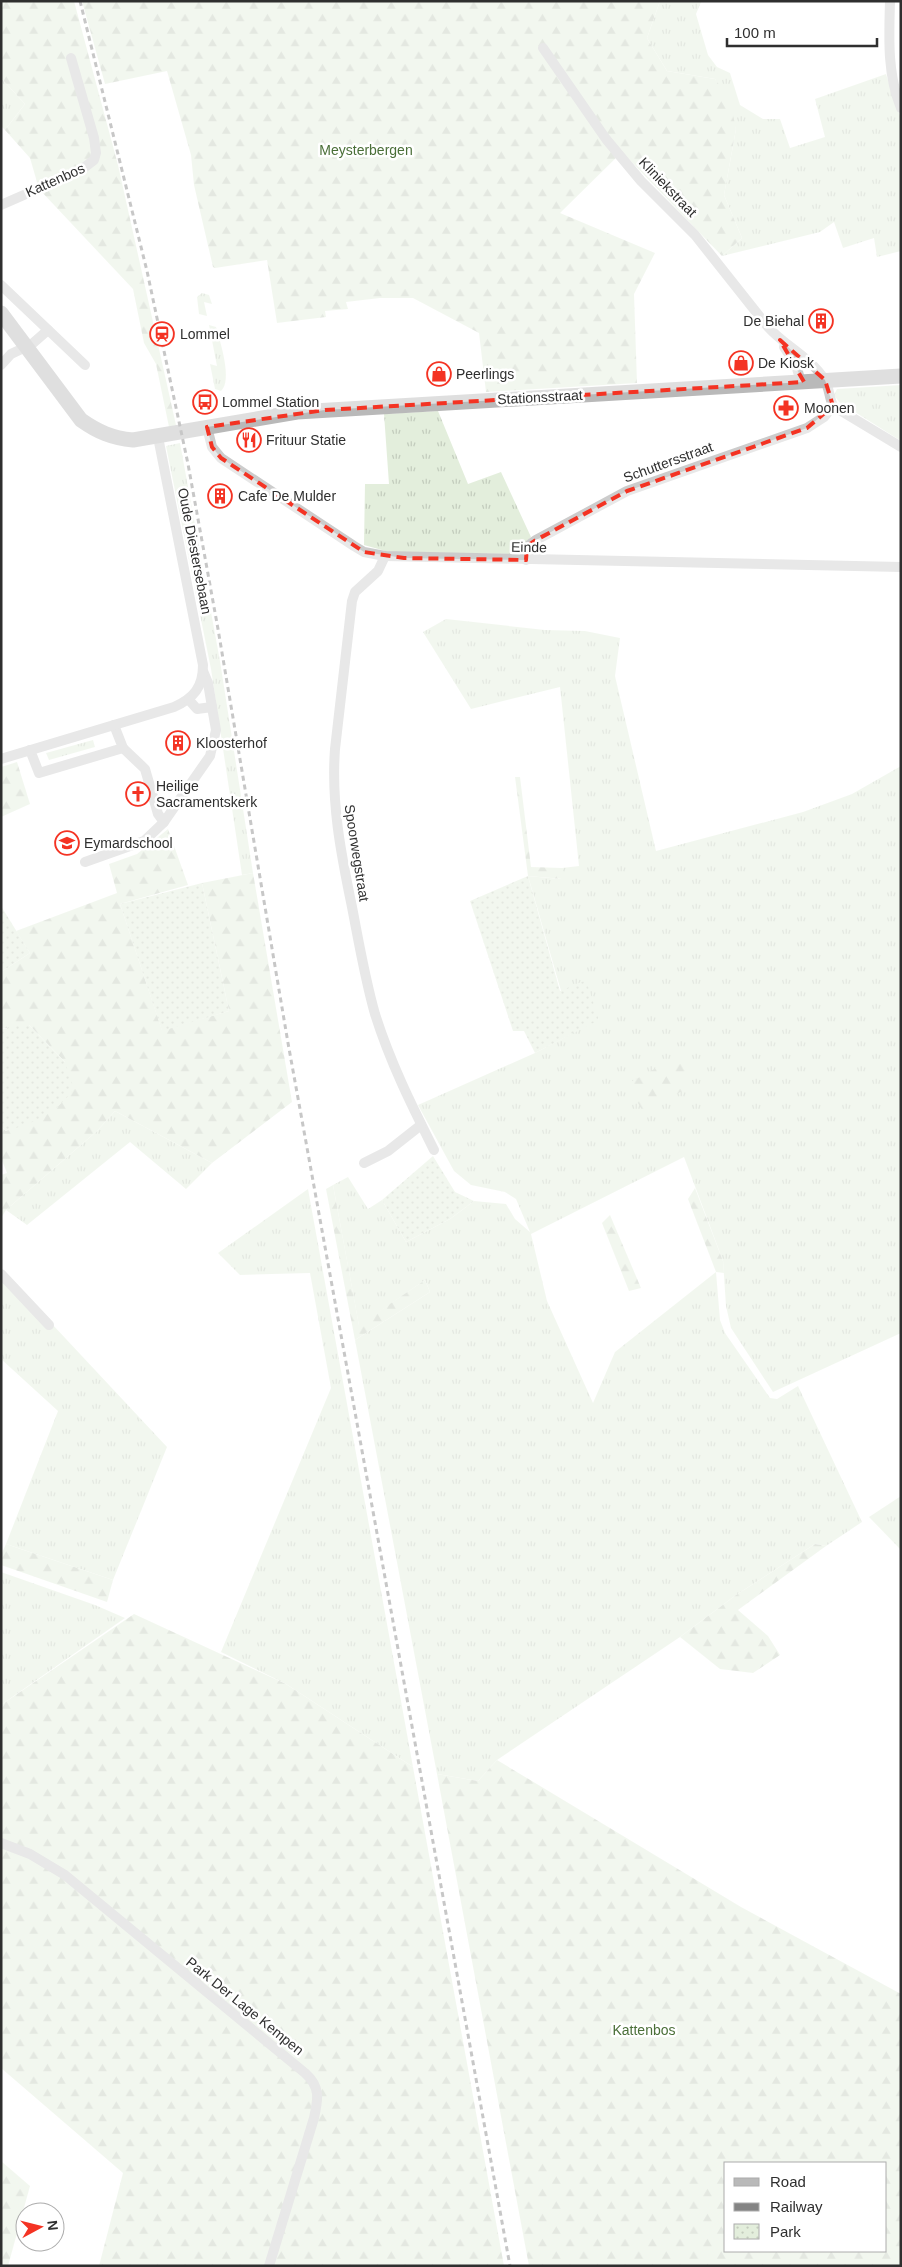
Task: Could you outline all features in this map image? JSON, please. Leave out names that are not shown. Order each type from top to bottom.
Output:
[{"type":"main road","points":[[1,313],[81,420],[98,431],[127,439],[158,437]]},
{"type":"main road","name":"Stationsstraat","points":[[158,437],[279,414],[325,410],[901,376]]},
{"type":"street","points":[[890,1],[891,71],[894,88],[901,108]]},
{"type":"street","name":"Kliniekstraat","points":[[543,48],[606,139],[641,181],[695,235],[780,340],[796,365],[801,382]]},
{"type":"street","name":"Kattenbos","points":[[1,205],[80,170],[94,160],[96,153],[94,138],[71,58]]},
{"type":"street","points":[[1,285],[85,365]]},
{"type":"street","points":[[1,364],[11,354],[48,330]]},
{"type":"street","name":"Kliniekstraat","points":[[780,340],[815,368],[825,380]]},
{"type":"street","points":[[825,380],[833,406],[901,447]]},
{"type":"street","name":"Schuttersstraat","points":[[526,560],[524,553],[527,546],[627,491],[806,428],[824,417],[833,406]]},
{"type":"street","name":"Einde","points":[[207,427],[212,447],[221,458],[364,552],[385,556],[901,568]]},
{"type":"street","name":"Oude Diestersebaan","points":[[85,862],[144,841],[164,822],[210,756],[216,730],[158,437]]},
{"type":"street","name":"Spoorwegstraat","points":[[385,556],[378,571],[356,592],[352,601],[333,774],[336,820],[345,875],[375,1013],[405,1092],[434,1150]]},
{"type":"street","points":[[1,759],[174,707],[189,700],[200,682],[203,670]]},
{"type":"street","points":[[189,700],[197,709],[212,708]]},
{"type":"street","points":[[114,725],[123,748],[145,770],[158,814],[164,822]]},
{"type":"street","points":[[30,750],[39,773],[123,748]]},
{"type":"street","points":[[364,1163],[388,1151],[421,1125]]},
{"type":"street","points":[[1,1274],[49,1325]]},
{"type":"street","name":"Park Der Lage Kempen","points":[[1,1844],[30,1854],[65,1875],[305,2073],[315,2085],[318,2093],[314,2118],[269,2266]]},
{"type":"highlighted area","points":[[780,340],[825,380],[833,406],[807,428],[627,491],[527,546],[526,560],[404,558],[364,552],[221,458],[212,447],[207,427],[325,410],[804,382]]},
{"type":"green space","points":[[1,1],[74,1],[118,165],[176,425],[169,427],[156,364],[144,343],[133,289],[39,189],[30,158],[5,130],[25,104],[1,78]]},
{"type":"green space","name":"Meysterbergen","points":[[82,1],[660,1],[647,38],[667,71],[715,79],[730,100],[736,129],[724,195],[742,238],[722,256],[622,152],[560,213],[655,253],[634,294],[637,383],[486,392],[479,333],[413,298],[380,298],[346,302],[348,309],[325,311],[326,317],[277,323],[267,260],[213,267],[194,185],[191,155],[167,71],[105,84]]},
{"type":"green space","points":[[660,1],[701,2],[696,14],[708,55],[717,67],[730,73],[740,105],[763,119],[780,119],[790,148],[825,137],[815,99],[886,74],[901,119],[901,251],[877,257],[874,238],[843,248],[834,222],[820,232],[722,256],[742,238],[724,195],[736,129],[715,79],[667,71],[647,38]]},
{"type":"green space","points":[[1,78],[25,104],[5,130],[1,126]]},
{"type":"green space","points":[[202,293],[209,295],[212,304],[204,302],[207,316],[199,314],[197,297]]},
{"type":"green space","points":[[209,325],[216,327],[226,370],[226,379],[221,391],[215,389],[210,364],[217,366]]},
{"type":"green space","points":[[901,385],[901,441],[839,402],[834,395],[837,389]]},
{"type":"green space","points":[[438,411],[468,484],[501,472],[531,537],[514,554],[389,552],[364,545],[365,484],[389,484],[384,414]]},
{"type":"green space","points":[[180,443],[220,661],[253,873],[242,875],[211,669],[166,446]]},
{"type":"green space","points":[[446,619],[545,630],[585,631],[620,638],[615,676],[656,851],[803,812],[852,794],[901,766],[901,1333],[773,1392],[731,1328],[726,1306],[723,1261],[684,1157],[531,1234],[547,1301],[593,1403],[615,1352],[716,1272],[720,1320],[725,1333],[770,1398],[777,1399],[798,1386],[862,1522],[826,1546],[815,1544],[736,1595],[680,1637],[497,1760],[478,1781],[437,1774],[355,1340],[430,1292],[425,1280],[359,1326],[333,1185],[348,1177],[368,1209],[382,1200],[406,1242],[450,1219],[474,1201],[506,1204],[515,1219],[530,1232],[516,1199],[505,1192],[471,1185],[454,1171],[418,1105],[535,1053],[599,1019],[561,991],[528,876],[561,879],[562,868],[579,866],[560,687],[471,709],[423,632]]},
{"type":"green space","points":[[93,740],[95,747],[49,760],[46,753]]},
{"type":"green space","points":[[17,762],[30,804],[1,817],[1,767]]},
{"type":"green space","points":[[515,777],[520,777],[531,867],[562,868],[562,879],[528,876]]},
{"type":"green space","points":[[168,829],[188,885],[120,904],[162,1030],[229,1011],[202,883],[253,873],[292,1102],[212,1163],[115,1111],[97,1131],[6,1210],[1,1218],[1,1175],[7,1173],[1,1158],[1,1126],[6,1131],[65,1062],[29,1025],[1,1029],[1,972],[30,953],[16,931],[117,893],[109,864],[137,854]]},
{"type":"green space","points":[[528,876],[560,991],[586,980],[599,1020],[535,1053],[524,1031],[513,1031],[470,901]]},
{"type":"green space","points":[[202,883],[229,1011],[162,1031],[120,904]]},
{"type":"green space","points":[[1,906],[30,953],[1,972]]},
{"type":"green space","points":[[12,1024],[29,1025],[65,1062],[74,1089],[67,1098],[44,1116],[6,1131],[1,1126],[1,1029],[6,1029]]},
{"type":"green space","points":[[669,1061],[687,1065],[689,1088],[642,1110],[627,1084]]},
{"type":"green space","points":[[115,1111],[212,1163],[186,1189],[130,1142],[27,1225],[6,1210],[97,1131]]},
{"type":"green space","points":[[433,1156],[455,1192],[474,1201],[450,1219],[406,1242],[382,1200]]},
{"type":"green space","points":[[333,1185],[359,1325],[425,1280],[430,1292],[355,1340],[326,1189]]},
{"type":"green space","points":[[695,1188],[723,1261],[724,1273],[716,1272],[688,1199]]},
{"type":"green space","points":[[308,1189],[413,1767],[286,1684],[221,1652],[331,1388],[310,1273],[240,1275],[218,1253]]},
{"type":"green space","points":[[610,1215],[641,1288],[629,1291],[602,1223]]},
{"type":"green space","points":[[1,1277],[52,1324],[167,1447],[113,1580],[6,1544],[58,1411],[1,1359]]},
{"type":"green space","points":[[901,1496],[901,1550],[869,1517]]},
{"type":"green space","points":[[6,1544],[113,1580],[107,1602],[1,1565],[1,1555]]},
{"type":"green space","points":[[815,1544],[826,1546],[738,1610],[768,1636],[780,1655],[753,1673],[720,1669],[680,1637],[736,1595]]},
{"type":"green space","points":[[1,1572],[95,1605],[125,1618],[1,1705]]},
{"type":"green space","points":[[134,1614],[286,1684],[413,1767],[504,2266],[99,2266],[123,2173],[1,2068],[1,1705]]},
{"type":"green space","name":"Kattenbos","points":[[497,1760],[741,1907],[901,1994],[901,2266],[529,2266],[437,1774],[478,1781]]},
{"type":"green space","points":[[1,2161],[30,2186],[26,2202],[15,2202],[15,2241],[8,2266],[1,2266]]},
{"type":"railway","points":[[80,1],[147,271],[188,464],[288,1043],[510,2266]]},
{"type":"place","name":"De Biehal","points":[[821,321]]},
{"type":"place","name":"Lommel","points":[[162,334]]},
{"type":"place","name":"De Kiosk","points":[[741,363]]},
{"type":"place","name":"Peerlings","points":[[439,374]]},
{"type":"place","name":"Lommel Station","points":[[205,402]]},
{"type":"place","name":"Moonen","points":[[786,408]]},
{"type":"place","name":"Frituur Statie","points":[[249,440]]},
{"type":"place","name":"Cafe De Mulder","points":[[220,496]]},
{"type":"place","name":"Kloosterhof","points":[[178,743]]},
{"type":"place","name":"Heilige Sacramentskerk","points":[[138,794]]},
{"type":"place","name":"Eymardschool","points":[[67,843]]}]
